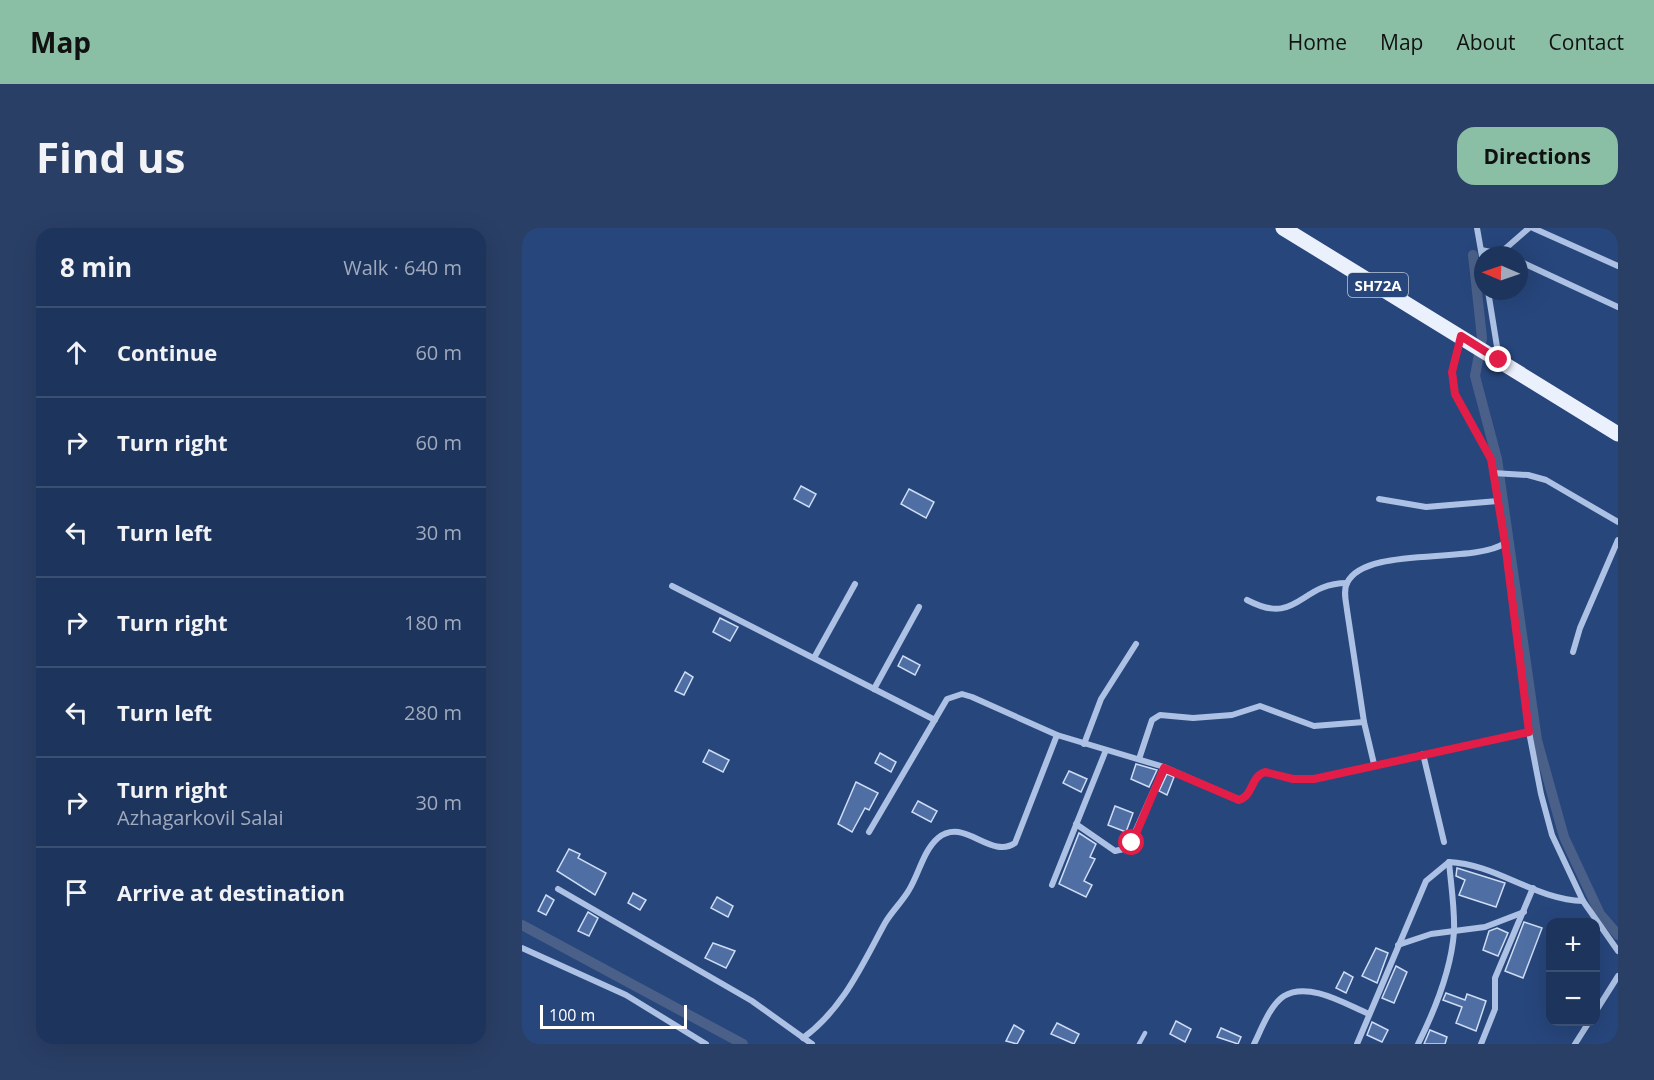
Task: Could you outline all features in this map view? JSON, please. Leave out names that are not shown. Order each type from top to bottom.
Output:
[{"type":"main road","name":"SH72A","points":[[1283,228],[1618,434]]},
{"type":"street","points":[[1477,228],[1480,246]]},
{"type":"street","points":[[1510,246],[1531,228],[1618,266]]},
{"type":"street","points":[[1528,265],[1618,307]]},
{"type":"street","points":[[1489,300],[1499,360]]},
{"type":"street","points":[[1466,340],[1452,372],[1455,394],[1491,459],[1495,473],[1529,732],[1552,835],[1583,901],[1618,951]]},
{"type":"street","points":[[1495,473],[1546,480],[1618,522]]},
{"type":"street","points":[[1379,499],[1426,507],[1498,501]]},
{"type":"street","points":[[1573,652],[1580,628],[1618,540]]},
{"type":"street","points":[[1374,764],[1364,722],[1346,601],[1347,583],[1362,567],[1459,552],[1487,551],[1505,543]]},
{"type":"street","points":[[1247,600],[1275,610],[1286,609],[1325,585],[1347,583]]},
{"type":"street","points":[[814,658],[855,584]]},
{"type":"street","points":[[672,586],[935,720]]},
{"type":"street","points":[[874,689],[919,607]]},
{"type":"street","points":[[1084,744],[1101,699],[1136,644]]},
{"type":"street","points":[[869,832],[947,699],[962,694],[1057,735],[1139,759],[1239,800],[1249,794],[1256,777],[1265,772],[1299,780],[1529,732]]},
{"type":"street","points":[[1139,759],[1152,720],[1160,715],[1181,718],[1232,715],[1260,706],[1314,726],[1364,722]]},
{"type":"street","points":[[803,1038],[830,1017],[891,913],[911,888],[936,840],[945,833],[954,831],[967,833],[1001,847],[1015,843],[1057,735]]},
{"type":"street","points":[[1052,885],[1106,750]]},
{"type":"street","points":[[1423,754],[1444,842]]},
{"type":"street","points":[[1076,824],[1116,851],[1128,848],[1164,768]]},
{"type":"street","points":[[1357,1044],[1426,881],[1449,862],[1474,866],[1558,898],[1583,901]]},
{"type":"street","points":[[1418,1044],[1439,996],[1454,930],[1449,862]]},
{"type":"street","points":[[1481,1044],[1495,1009],[1495,978],[1525,912],[1533,888]]},
{"type":"street","points":[[558,889],[752,1002],[812,1044]]},
{"type":"street","points":[[1398,945],[1416,938],[1454,930],[1485,927],[1525,912]]},
{"type":"street","points":[[522,948],[626,995],[706,1044]]},
{"type":"street","points":[[1600,1005],[1618,976]]},
{"type":"street","points":[[1254,1044],[1274,1006],[1283,996],[1296,992],[1323,995],[1370,1014]]},
{"type":"street","points":[[1575,1044],[1586,1026]]},
{"type":"lane","points":[[1139,1044],[1145,1033]]},
{"type":"building","points":[[801,486],[816,494],[809,507],[794,499]]},
{"type":"building","points":[[909,489],[934,502],[926,518],[901,504]]},
{"type":"building","points":[[720,618],[738,627],[730,641],[713,632]]},
{"type":"building","points":[[903,656],[920,665],[915,675],[898,666]]},
{"type":"building","points":[[685,672],[693,677],[684,695],[675,691]]},
{"type":"building","points":[[709,750],[729,760],[723,772],[703,762]]},
{"type":"building","points":[[880,753],[896,762],[891,772],[875,763]]},
{"type":"building","points":[[1136,764],[1157,770],[1149,787],[1131,779]]},
{"type":"building","points":[[1069,771],[1087,779],[1081,792],[1063,783]]},
{"type":"building","points":[[1167,774],[1174,777],[1167,795],[1159,791]]},
{"type":"building","points":[[856,782],[878,793],[869,810],[865,808],[852,832],[838,824]]},
{"type":"building","points":[[918,801],[937,811],[931,822],[912,812]]},
{"type":"building","points":[[1115,806],[1133,813],[1126,832],[1108,825]]},
{"type":"building","points":[[1079,833],[1096,844],[1090,857],[1095,859],[1084,881],[1092,885],[1086,897],[1059,884]]},
{"type":"building","points":[[569,849],[580,854],[578,858],[606,873],[595,895],[557,871]]},
{"type":"building","points":[[1457,868],[1505,883],[1496,907],[1459,895],[1465,880],[1456,876]]},
{"type":"building","points":[[633,893],[646,900],[640,910],[628,903]]},
{"type":"building","points":[[546,895],[554,900],[546,915],[538,911]]},
{"type":"building","points":[[717,897],[733,906],[728,917],[711,908]]},
{"type":"building","points":[[588,912],[598,918],[589,936],[578,931]]},
{"type":"building","points":[[1524,922],[1542,928],[1523,978],[1505,971]]},
{"type":"building","points":[[1497,928],[1508,933],[1498,956],[1483,950],[1489,931]]},
{"type":"building","points":[[713,943],[735,951],[726,968],[705,958]]},
{"type":"building","points":[[1376,948],[1388,953],[1377,983],[1362,976]]},
{"type":"building","points":[[1396,966],[1407,972],[1394,1003],[1382,998]]},
{"type":"building","points":[[1344,972],[1353,977],[1346,993],[1336,988]]},
{"type":"building","points":[[1446,993],[1465,1000],[1467,994],[1486,1001],[1476,1031],[1456,1023],[1462,1007],[1443,1000]]},
{"type":"building","points":[[1176,1021],[1191,1029],[1185,1042],[1170,1034]]},
{"type":"building","points":[[1372,1022],[1388,1030],[1382,1042],[1367,1035]]},
{"type":"building","points":[[1057,1023],[1079,1034],[1074,1044],[1051,1034]]},
{"type":"building","points":[[1014,1025],[1024,1031],[1017,1044],[1006,1041]]},
{"type":"building","points":[[1221,1028],[1241,1037],[1238,1044],[1217,1037]]},
{"type":"building","points":[[1430,1030],[1447,1037],[1445,1044],[1424,1044]]},
{"type":"waterway","points":[[1473,255],[1482,338],[1475,376],[1497,459],[1537,740],[1564,837],[1600,914],[1618,935]]},
{"type":"waterway","points":[[522,925],[743,1044]]},
{"type":"route","points":[[1132,843],[1164,768],[1232,799],[1239,800],[1249,794],[1260,773],[1270,772],[1299,780],[1314,779],[1374,764],[1529,732],[1510,600],[1505,543],[1491,459],[1462,410],[1455,394],[1452,372],[1461,336],[1499,360]]}]
